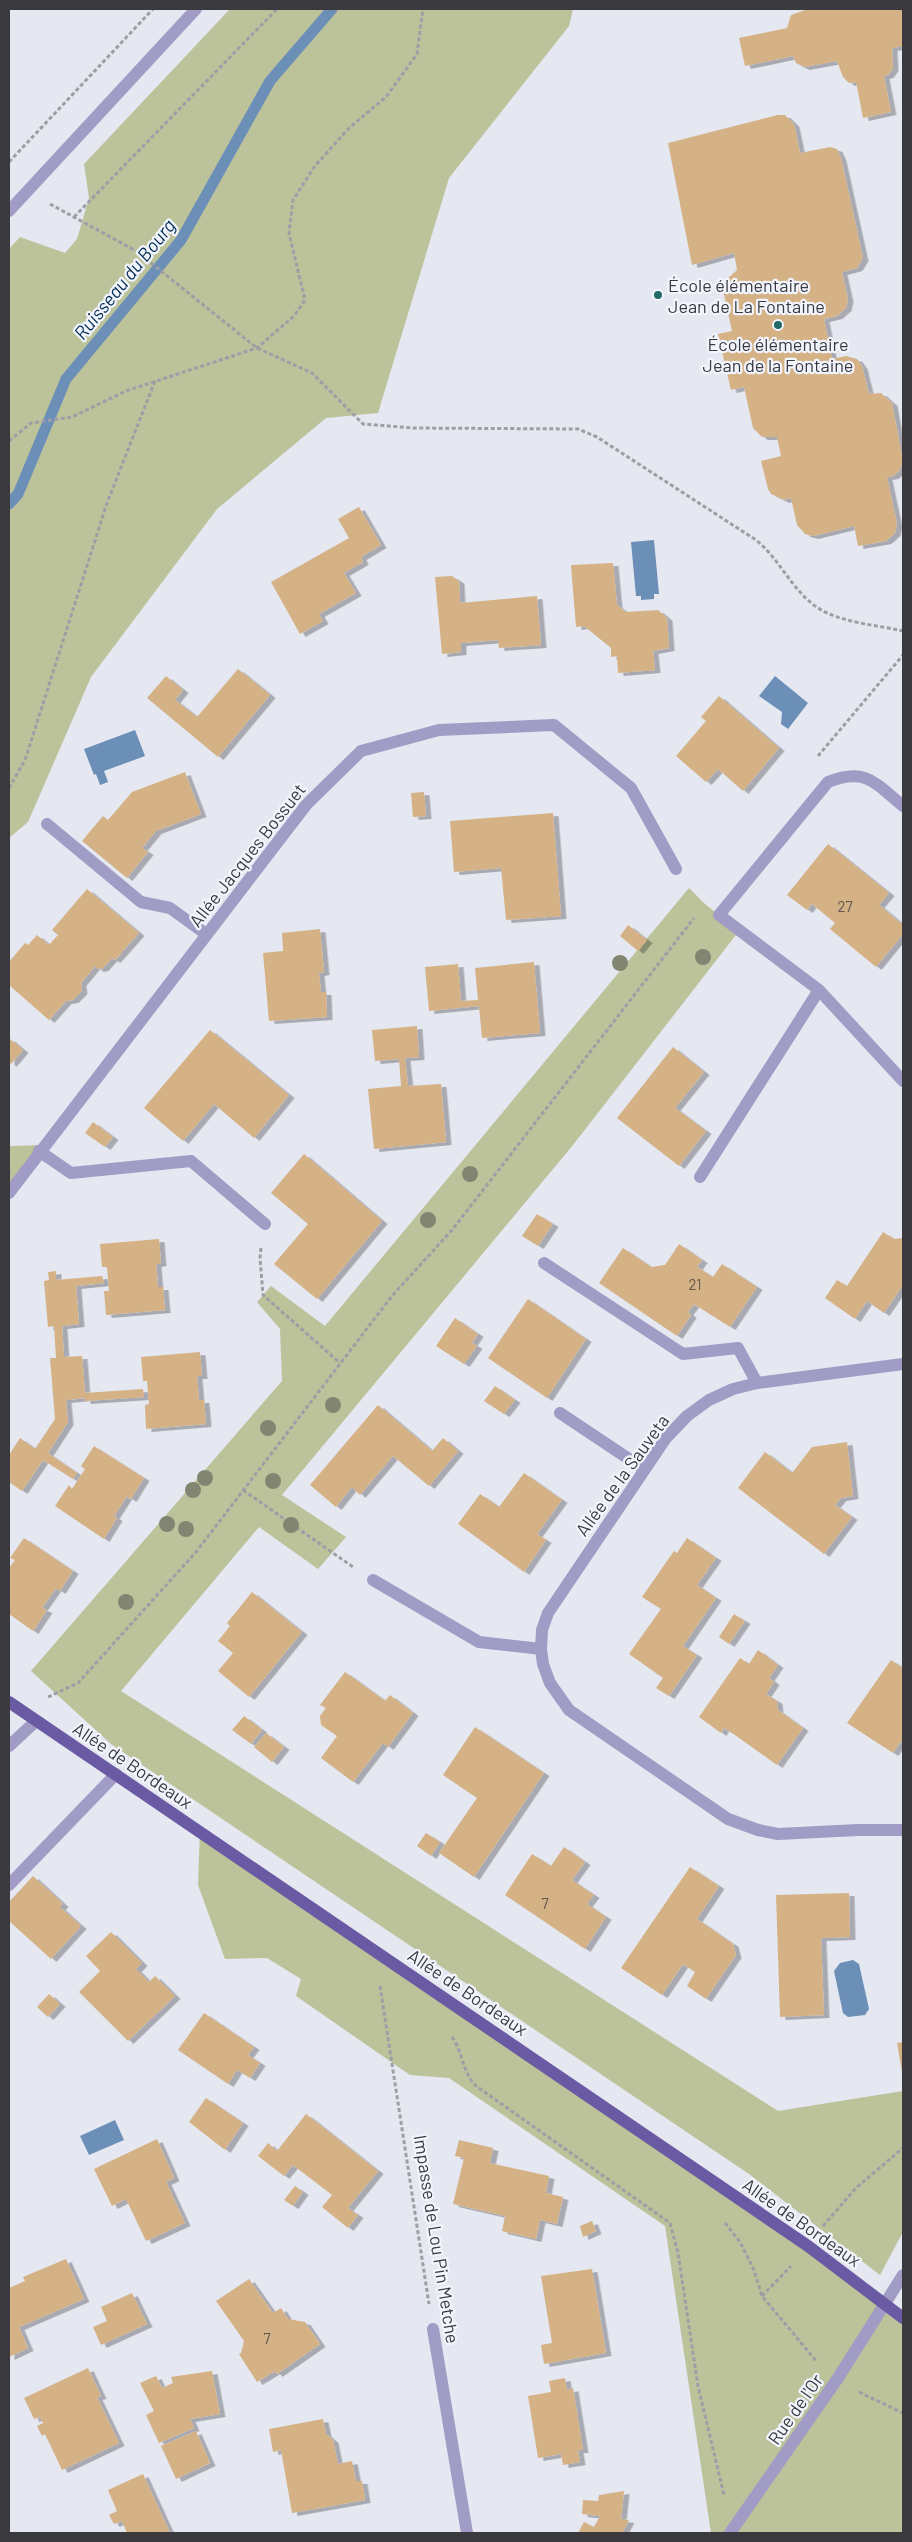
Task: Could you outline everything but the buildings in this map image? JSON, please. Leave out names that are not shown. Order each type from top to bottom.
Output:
[{"type":"main road","name":"Allée de Bordeaux","points":[[13,1705],[808,2246],[903,2318]]},
{"type":"street","points":[[9,211],[196,9]]},
{"type":"street","name":"Allée Jacques Bossuet","points":[[9,1193],[306,805],[361,751],[439,730],[554,725],[631,788],[676,869]]},
{"type":"street","points":[[903,806],[862,776],[842,776],[828,782],[718,915],[819,990],[903,1081]]},
{"type":"street","points":[[48,824],[141,902],[170,908],[206,934]]},
{"type":"street","points":[[700,1177],[819,990]]},
{"type":"street","points":[[40,1151],[71,1173],[191,1161],[265,1224]]},
{"type":"street","points":[[544,1263],[683,1354],[738,1348],[757,1383]]},
{"type":"street","name":"Allée de la Sauveta","points":[[903,1364],[757,1383],[733,1389],[709,1400],[686,1416],[666,1438],[557,1597],[542,1630],[541,1649],[543,1664],[550,1683],[569,1710],[728,1819],[758,1830],[778,1834],[903,1830]]},
{"type":"street","points":[[560,1413],[644,1470]]},
{"type":"street","points":[[373,1580],[479,1642],[541,1649]]},
{"type":"street","points":[[9,1746],[36,1721]]},
{"type":"street","points":[[9,1885],[116,1774]]},
{"type":"street","name":"Rue de l'Or","points":[[731,2531],[886,2304],[903,2275]]},
{"type":"street","name":"Impasse de Lou Pin Metche","points":[[433,2329],[467,2533]]},
{"type":"path","points":[[9,162],[153,9]]},
{"type":"path","points":[[74,217],[277,9]]},
{"type":"path","points":[[9,441],[31,423],[72,417],[126,391],[258,348],[294,316],[305,300],[289,234],[293,200],[314,166],[349,128],[386,98],[417,54],[423,9]]},
{"type":"path","points":[[29,190],[42,201],[136,252],[258,348],[312,373],[363,424],[414,428],[578,428],[597,437],[756,540],[775,558],[802,594],[818,608],[836,616],[903,632]]},
{"type":"path","points":[[9,788],[25,760],[107,503],[155,381]]},
{"type":"path","points":[[818,757],[903,655]]},
{"type":"path","points":[[13,1705],[78,1683],[196,1552],[392,1296],[452,1230],[705,904],[718,915]]},
{"type":"path","points":[[265,1224],[260,1258],[263,1295],[340,1363]]},
{"type":"path","points":[[243,1490],[373,1580]]},
{"type":"path","name":"Impasse de Lou Pin Metche","points":[[386,1987],[379,1982],[433,2329]]},
{"type":"path","points":[[462,2039],[452,2034],[460,2049],[469,2080],[670,2223],[678,2253],[698,2386],[731,2531]]},
{"type":"path","points":[[822,2228],[856,2188],[903,2148]]},
{"type":"path","points":[[723,2220],[740,2242],[754,2270],[762,2296],[819,2364]]},
{"type":"path","points":[[762,2296],[796,2260]]},
{"type":"path","points":[[852,2388],[903,2413]]},
{"type":"green space","points":[[230,9],[573,9],[569,26],[449,178],[378,413],[326,418],[217,509],[91,677],[28,822],[9,838],[9,249],[20,237],[65,253],[77,239],[89,198],[84,164]]},
{"type":"green space","points":[[689,888],[705,904],[739,931],[573,1145],[282,1495],[346,1537],[318,1569],[259,1527],[121,1691],[778,2111],[903,2091],[903,2232],[880,2275],[749,2174],[111,1744],[31,1671],[282,1381],[280,1329],[257,1302],[271,1286],[325,1326]]},
{"type":"green space","points":[[44,1145],[9,1193],[9,1146]]},
{"type":"green space","points":[[200,1831],[903,2318],[903,2533],[711,2533],[665,2226],[449,2078],[410,2075],[296,1996],[301,1979],[267,1958],[225,1959],[198,1885]]},
{"type":"water","points":[[654,540],[659,594],[654,594],[654,599],[641,600],[641,596],[636,596],[631,542]]},
{"type":"water","points":[[775,676],[808,703],[788,729],[781,724],[782,712],[759,696]]},
{"type":"water","points":[[135,730],[145,756],[104,771],[108,782],[100,785],[84,749]]},
{"type":"water","points":[[853,1960],[859,1964],[869,2009],[865,2015],[848,2017],[843,2013],[834,1971],[840,1963]]},
{"type":"water","points":[[115,2120],[124,2140],[89,2155],[80,2136]]},
{"type":"waterway","name":"Ruisseau du Bourg","points":[[9,504],[18,494],[66,379],[181,240],[270,81],[332,9]]},
{"type":"place","name":"École élémentaire Jean de La Fontaine","points":[[658,295]]},
{"type":"place","name":"École élémentaire Jean de la Fontaine","points":[[778,325]]}]
